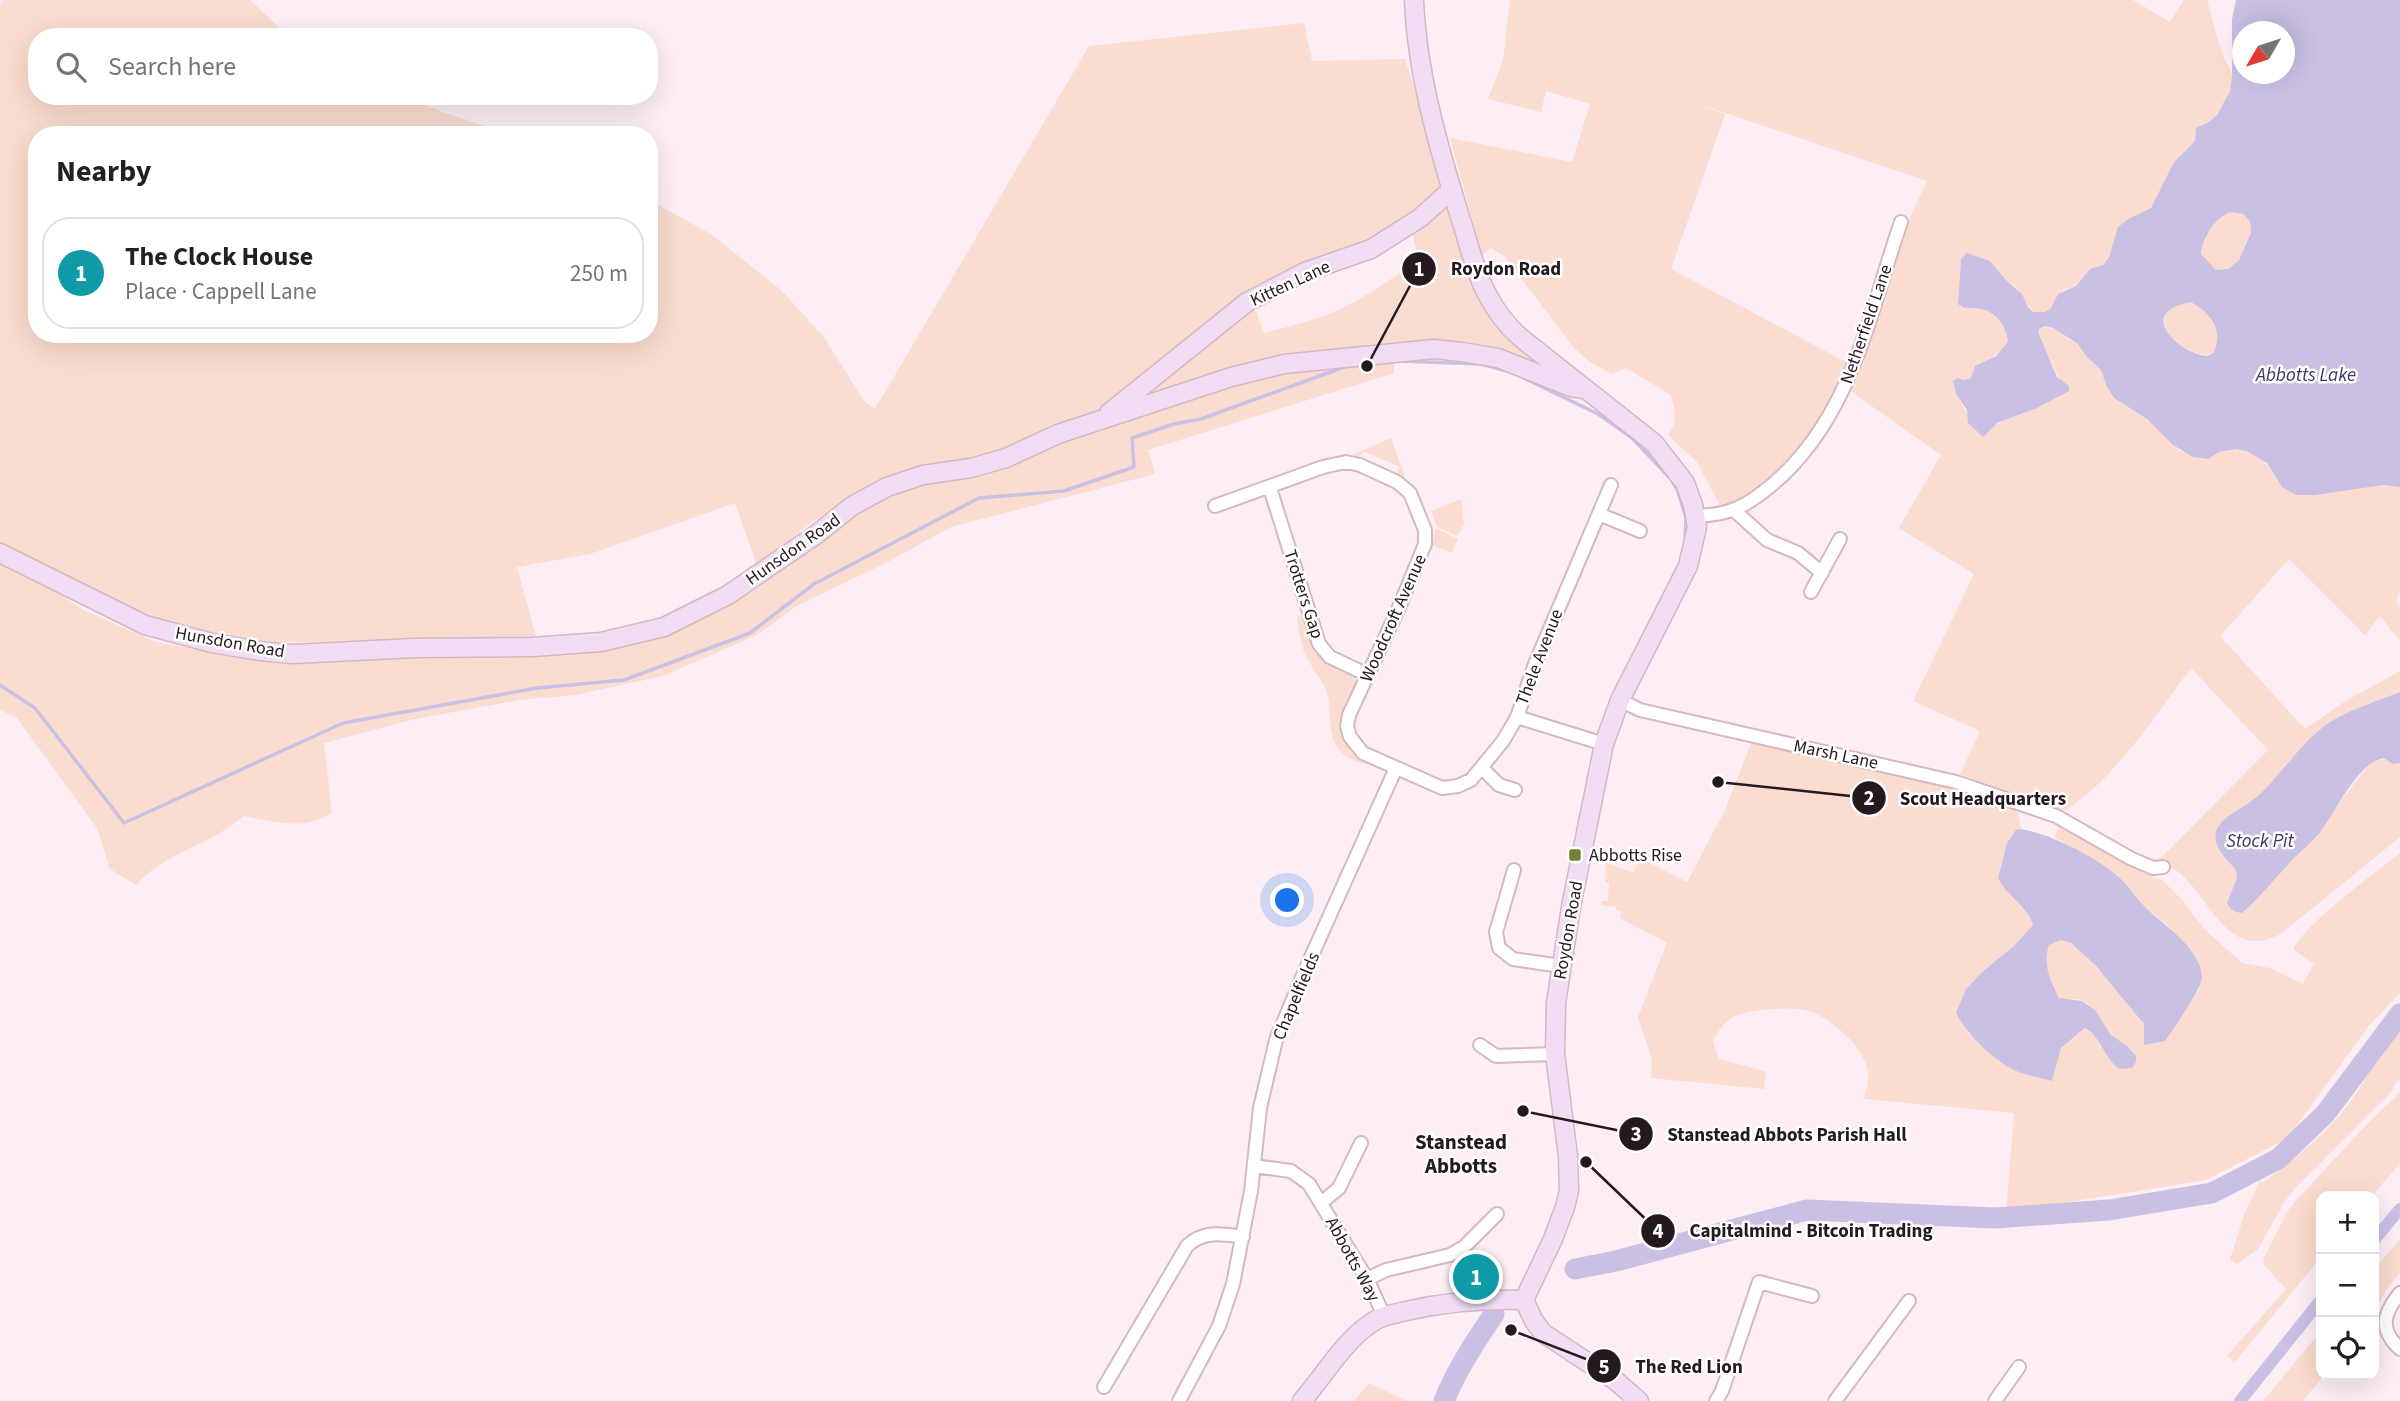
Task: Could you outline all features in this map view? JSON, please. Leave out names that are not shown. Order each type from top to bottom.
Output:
[{"type":"main road","name":"Roydon Road","points":[[1414,0],[1418,58],[1451,190],[1479,276],[1496,309],[1511,329],[1642,432],[1667,457],[1685,483],[1696,516],[1696,536],[1688,566],[1620,700],[1604,744],[1556,1003],[1555,1054],[1567,1143],[1569,1191],[1553,1239],[1524,1300]]},
{"type":"main road","name":"Kitten Lane","points":[[1105,418],[1115,407],[1247,302],[1305,272],[1371,249],[1420,218],[1451,190]]},
{"type":"main road","name":"Hunsdon Road","points":[[0,553],[145,625],[212,643],[260,651],[293,653],[533,647],[601,642],[664,627],[728,595],[817,534],[852,506],[887,487],[923,475],[971,468],[1006,458],[1058,433],[1231,377],[1284,365],[1434,349],[1498,358],[1571,387],[1584,389]]},
{"type":"main road","points":[[1302,1401],[1347,1346],[1368,1325],[1384,1316],[1462,1301],[1524,1300],[1543,1333],[1616,1381],[1639,1401]]},
{"type":"street","name":"Netherfield Lane","points":[[1696,516],[1719,515],[1754,500],[1801,457],[1828,420],[1855,365],[1901,222]]},
{"type":"street","name":"Woodcroft Avenue","points":[[1216,506],[1346,461],[1396,482],[1410,493],[1424,530],[1425,544],[1349,715],[1349,731],[1354,743],[1363,753],[1435,786],[1449,788],[1468,782],[1482,768],[1517,717]]},
{"type":"street","name":"Thele Avenue","points":[[1604,744],[1517,717],[1535,664],[1611,485]]},
{"type":"street","name":"Trotters Gap","points":[[1270,488],[1319,644],[1330,657],[1368,675]]},
{"type":"street","points":[[1735,510],[1767,540],[1798,553],[1822,573]]},
{"type":"street","points":[[1599,514],[1640,531]]},
{"type":"street","points":[[1811,592],[1840,539]]},
{"type":"street","name":"Marsh Lane","points":[[1620,700],[1640,710],[1956,782],[2056,817],[2130,859],[2153,868],[2163,867]]},
{"type":"street","name":"Chapelfields","points":[[1179,1401],[1219,1326],[1233,1284],[1244,1237],[1260,1108],[1276,1041],[1396,768]]},
{"type":"street","points":[[1482,768],[1499,785],[1515,790]]},
{"type":"street","points":[[1514,870],[1496,932],[1499,948],[1513,959],[1561,966]]},
{"type":"street","points":[[1480,1045],[1496,1056],[1555,1054]]},
{"type":"street","name":"Abbotts Way","points":[[1321,1203],[1339,1188],[1361,1143]]},
{"type":"street","name":"Abbotts Way","points":[[1254,1166],[1284,1169],[1309,1184],[1367,1279],[1384,1316]]},
{"type":"street","points":[[1367,1279],[1386,1270],[1450,1255],[1459,1250],[1497,1214]]},
{"type":"street","points":[[1104,1388],[1187,1246],[1205,1234],[1244,1237]]},
{"type":"street","points":[[1716,1401],[1722,1391],[1759,1282],[1812,1296]]},
{"type":"street","points":[[2400,1293],[2388,1310],[2385,1322],[2390,1339],[2400,1349]]},
{"type":"street","points":[[1835,1401],[1909,1301]]},
{"type":"street","points":[[1994,1401],[2019,1367]]},
{"type":"shaded area","points":[[5,0],[250,0],[280,28],[28,28],[28,105],[426,105],[485,126],[28,126],[28,343],[658,343],[658,205],[711,234],[781,290],[823,336],[864,401],[875,409],[1089,46],[1304,23],[1312,61],[1405,59],[1442,178],[1437,191],[1417,213],[1389,233],[1251,293],[1206,321],[1104,408],[1086,419],[984,459],[916,468],[889,475],[809,524],[757,566],[735,503],[590,554],[517,567],[537,641],[279,642],[205,634],[152,620],[0,548],[0,5]]},
{"type":"shaded area","points":[[1510,0],[2133,0],[2170,22],[2184,0],[2207,0],[2220,47],[2232,75],[2228,95],[2221,108],[2214,118],[2197,131],[2195,141],[2181,154],[2155,202],[2111,251],[2103,265],[2090,269],[2076,286],[2063,290],[2051,308],[2045,312],[2033,312],[2016,287],[2006,280],[1990,261],[1961,259],[1958,304],[1964,308],[1980,307],[1996,316],[2005,329],[2008,342],[2005,348],[1986,361],[1971,378],[1958,378],[1953,381],[1969,417],[1988,430],[2038,407],[2049,398],[2060,380],[2037,332],[2045,326],[2059,331],[2078,344],[2086,356],[2102,370],[2114,398],[2158,428],[2180,451],[2203,459],[2219,452],[2237,449],[2259,457],[2272,470],[2277,481],[2316,495],[2384,485],[2400,487],[2400,591],[2396,602],[2400,607],[2400,641],[2380,616],[2365,635],[2289,559],[2220,636],[2305,729],[2344,702],[2400,671],[2400,692],[2326,725],[2309,740],[2264,791],[2219,825],[2215,835],[2218,847],[2236,870],[2237,878],[2227,903],[2229,908],[2317,837],[2334,809],[2370,764],[2385,758],[2393,764],[2400,763],[2400,837],[2282,933],[2263,940],[2248,940],[2234,934],[2189,882],[2177,871],[2157,862],[2268,750],[2191,668],[2117,765],[2063,812],[1960,774],[1980,731],[1913,701],[1974,574],[1899,528],[1941,455],[1849,390],[1907,224],[1927,181],[1687,100],[1725,114],[1671,269],[1846,362],[1809,437],[1759,486],[1731,503],[1720,506],[1697,462],[1668,435],[1675,420],[1671,395],[1626,368],[1612,374],[1590,362],[1574,348],[1504,256],[1491,248],[1482,255],[1450,138],[1572,162],[1590,104],[1546,91],[1541,112],[1488,99],[1503,60]]},
{"type":"shaded area","points":[[1448,198],[1467,264],[1551,370],[1497,349],[1460,341],[1421,341],[1357,351],[1127,407],[1254,307],[1264,333],[1332,313],[1382,286],[1419,259],[1412,232]]},
{"type":"shaded area","points":[[2230,212],[2244,213],[2250,222],[2251,233],[2239,260],[2228,269],[2216,270],[2201,254],[2202,248],[2214,224]]},
{"type":"shaded area","points":[[2191,301],[2208,315],[2217,329],[2217,343],[2210,354],[2192,351],[2180,344],[2170,336],[2164,326],[2164,317],[2172,308]]},
{"type":"shaded area","points":[[1394,363],[1394,373],[1148,450],[1155,474],[951,527],[886,563],[798,605],[757,635],[663,676],[575,695],[520,700],[415,719],[324,743],[332,812],[311,822],[300,823],[243,816],[231,826],[161,864],[136,885],[110,869],[97,828],[17,718],[0,710],[0,561],[31,574],[83,610],[156,642],[242,657],[327,662],[394,654],[652,639],[725,609],[775,576],[821,538],[875,502],[903,489],[1002,466],[1119,420],[1287,369],[1338,364]]},
{"type":"shaded area","points":[[1391,438],[1405,476],[1403,477],[1397,474],[1400,467],[1363,451],[1360,457],[1352,455]]},
{"type":"shaded area","points":[[1461,499],[1464,524],[1458,536],[1437,527],[1431,511]]},
{"type":"shaded area","points":[[1436,528],[1458,539],[1452,553],[1432,545]]},
{"type":"shaded area","points":[[1304,615],[1317,653],[1325,661],[1351,674],[1358,683],[1344,719],[1374,763],[1371,765],[1349,758],[1335,742],[1326,690],[1301,643],[1297,616]]},
{"type":"shaded area","points":[[1752,741],[1969,792],[2012,806],[2018,813],[2021,829],[2012,835],[2000,867],[2031,916],[2033,925],[2014,946],[1982,972],[1966,989],[1961,1001],[1967,1031],[1989,1052],[2013,1069],[2051,1081],[2061,1048],[2086,1028],[2094,1035],[2100,1047],[2136,1062],[2133,1052],[2113,1038],[2091,1006],[2078,999],[2059,998],[2045,959],[2049,945],[2056,941],[2066,941],[2078,949],[2121,995],[2143,1024],[2144,1045],[2176,1025],[2200,989],[2169,926],[2145,907],[2124,882],[2106,868],[2054,837],[2060,825],[2163,881],[2183,901],[2204,929],[2242,963],[2270,968],[2303,984],[2314,964],[2294,950],[2299,940],[2324,914],[2400,853],[2400,993],[2367,1028],[2288,1138],[2206,1180],[2006,1212],[2014,1113],[1864,1099],[1868,1072],[1861,1054],[1837,1027],[1809,1011],[1782,1009],[1749,1012],[1729,1019],[1718,1031],[1713,1042],[1719,1059],[1764,1071],[1764,1089],[1651,1078],[1652,1059],[1638,1017],[1667,943],[1620,918],[1621,911],[1616,910],[1616,907],[1601,905],[1602,901],[1608,901],[1606,862],[1633,873],[1638,863],[1647,865],[1648,862],[1687,882],[1725,810]]},
{"type":"shaded area","points":[[2400,1030],[2400,1079],[2392,1091],[2297,1186],[2285,1201],[2258,1249],[2237,1264],[2230,1260],[2245,1212],[2260,1181],[2262,1183],[2286,1165],[2331,1125],[2356,1093],[2385,1046]]},
{"type":"shaded area","points":[[2400,1093],[2400,1163],[2376,1191],[2316,1191],[2316,1263],[2235,1362],[2227,1356],[2286,1289],[2264,1265],[2263,1260],[2289,1209],[2373,1118]]},
{"type":"shaded area","points":[[2400,1239],[2400,1273],[2379,1303],[2379,1263]]},
{"type":"shaded area","points":[[2316,1337],[2316,1380],[2320,1380],[2303,1401],[2263,1401]]},
{"type":"shaded area","points":[[1369,1383],[1407,1401],[1354,1401]]},
{"type":"water","name":"Abbotts Lake","points":[[2236,0],[2400,0],[2400,487],[2384,485],[2316,495],[2296,495],[2282,487],[2267,463],[2248,452],[2237,449],[2219,452],[2208,459],[2193,457],[2173,445],[2148,420],[2114,398],[2101,370],[2078,344],[2045,326],[2038,332],[2057,377],[2069,386],[2069,391],[2035,409],[1997,423],[1983,437],[1968,423],[1967,410],[1956,394],[1953,381],[1958,378],[1971,378],[1975,366],[1996,356],[2008,342],[2003,326],[1994,315],[1958,304],[1961,259],[1967,253],[1990,261],[2022,294],[2033,312],[2045,312],[2051,308],[2058,294],[2076,286],[2090,269],[2103,265],[2109,257],[2118,227],[2151,208],[2174,162],[2195,141],[2196,128],[2217,115],[2230,91],[2232,78],[2232,84],[2295,84],[2295,21],[2232,21]],"holes":[[[2230,212],[2244,214],[2250,222],[2251,233],[2239,260],[2228,269],[2216,270],[2201,254],[2204,241],[2210,229]],[[2191,302],[2208,315],[2215,326],[2216,346],[2210,355],[2191,351],[2170,336],[2164,326],[2164,316],[2172,308]]]},
{"type":"water","name":"Stock Pit","points":[[2400,692],[2400,763],[2393,764],[2384,758],[2364,769],[2315,838],[2242,913],[2231,909],[2227,903],[2237,878],[2236,870],[2218,847],[2215,835],[2220,825],[2259,795],[2309,739],[2326,725]]},
{"type":"water","points":[[2021,829],[2062,842],[2115,874],[2146,908],[2189,947],[2200,967],[2202,977],[2198,989],[2165,1041],[2144,1045],[2144,1024],[2096,966],[2071,943],[2061,940],[2049,945],[2047,966],[2059,998],[2082,1001],[2095,1010],[2111,1035],[2136,1056],[2132,1068],[2119,1069],[2085,1028],[2061,1048],[2052,1081],[2028,1075],[2006,1066],[1989,1053],[1966,1029],[1956,1013],[1966,989],[2033,925],[2028,913],[1998,878],[2007,843],[2016,830]]},
{"type":"waterway","points":[[1400,361],[1481,364],[1507,371]]},
{"type":"waterway","points":[[0,685],[35,708],[124,823],[343,723],[537,688],[624,680],[750,633],[814,584],[979,498],[1064,491],[1134,467],[1132,438],[1174,424],[1201,419],[1347,366]]},
{"type":"waterway","points":[[1520,376],[1598,414],[1631,437],[1677,489],[1686,517],[1685,542]]},
{"type":"waterway","points":[[1575,1269],[1616,1261],[1807,1210],[1995,1218],[2109,1210],[2212,1193],[2278,1159],[2325,1114],[2400,1014]]},
{"type":"waterway","points":[[2379,1234],[2400,1209]]},
{"type":"waterway","points":[[2240,1401],[2316,1306]]},
{"type":"waterway","points":[[1444,1401],[1473,1345],[1494,1314]]},
{"type":"place","name":"Roydon Road","points":[[1367,366]]},
{"type":"place","name":"Scout Headquarters","points":[[1718,782]]},
{"type":"place","name":"Abbotts Rise","points":[[1575,855]]},
{"type":"place","name":"Stanstead Abbots Parish Hall","points":[[1523,1111]]},
{"type":"place","name":"Capitalmind - Bitcoin Trading","points":[[1586,1162]]},
{"type":"place","name":"The Clock House","points":[[1476,1277]]},
{"type":"place","name":"The Red Lion","points":[[1511,1330]]},
{"type":"district","name":"Stanstead Abbotts","points":[[1461,1154]]}]
